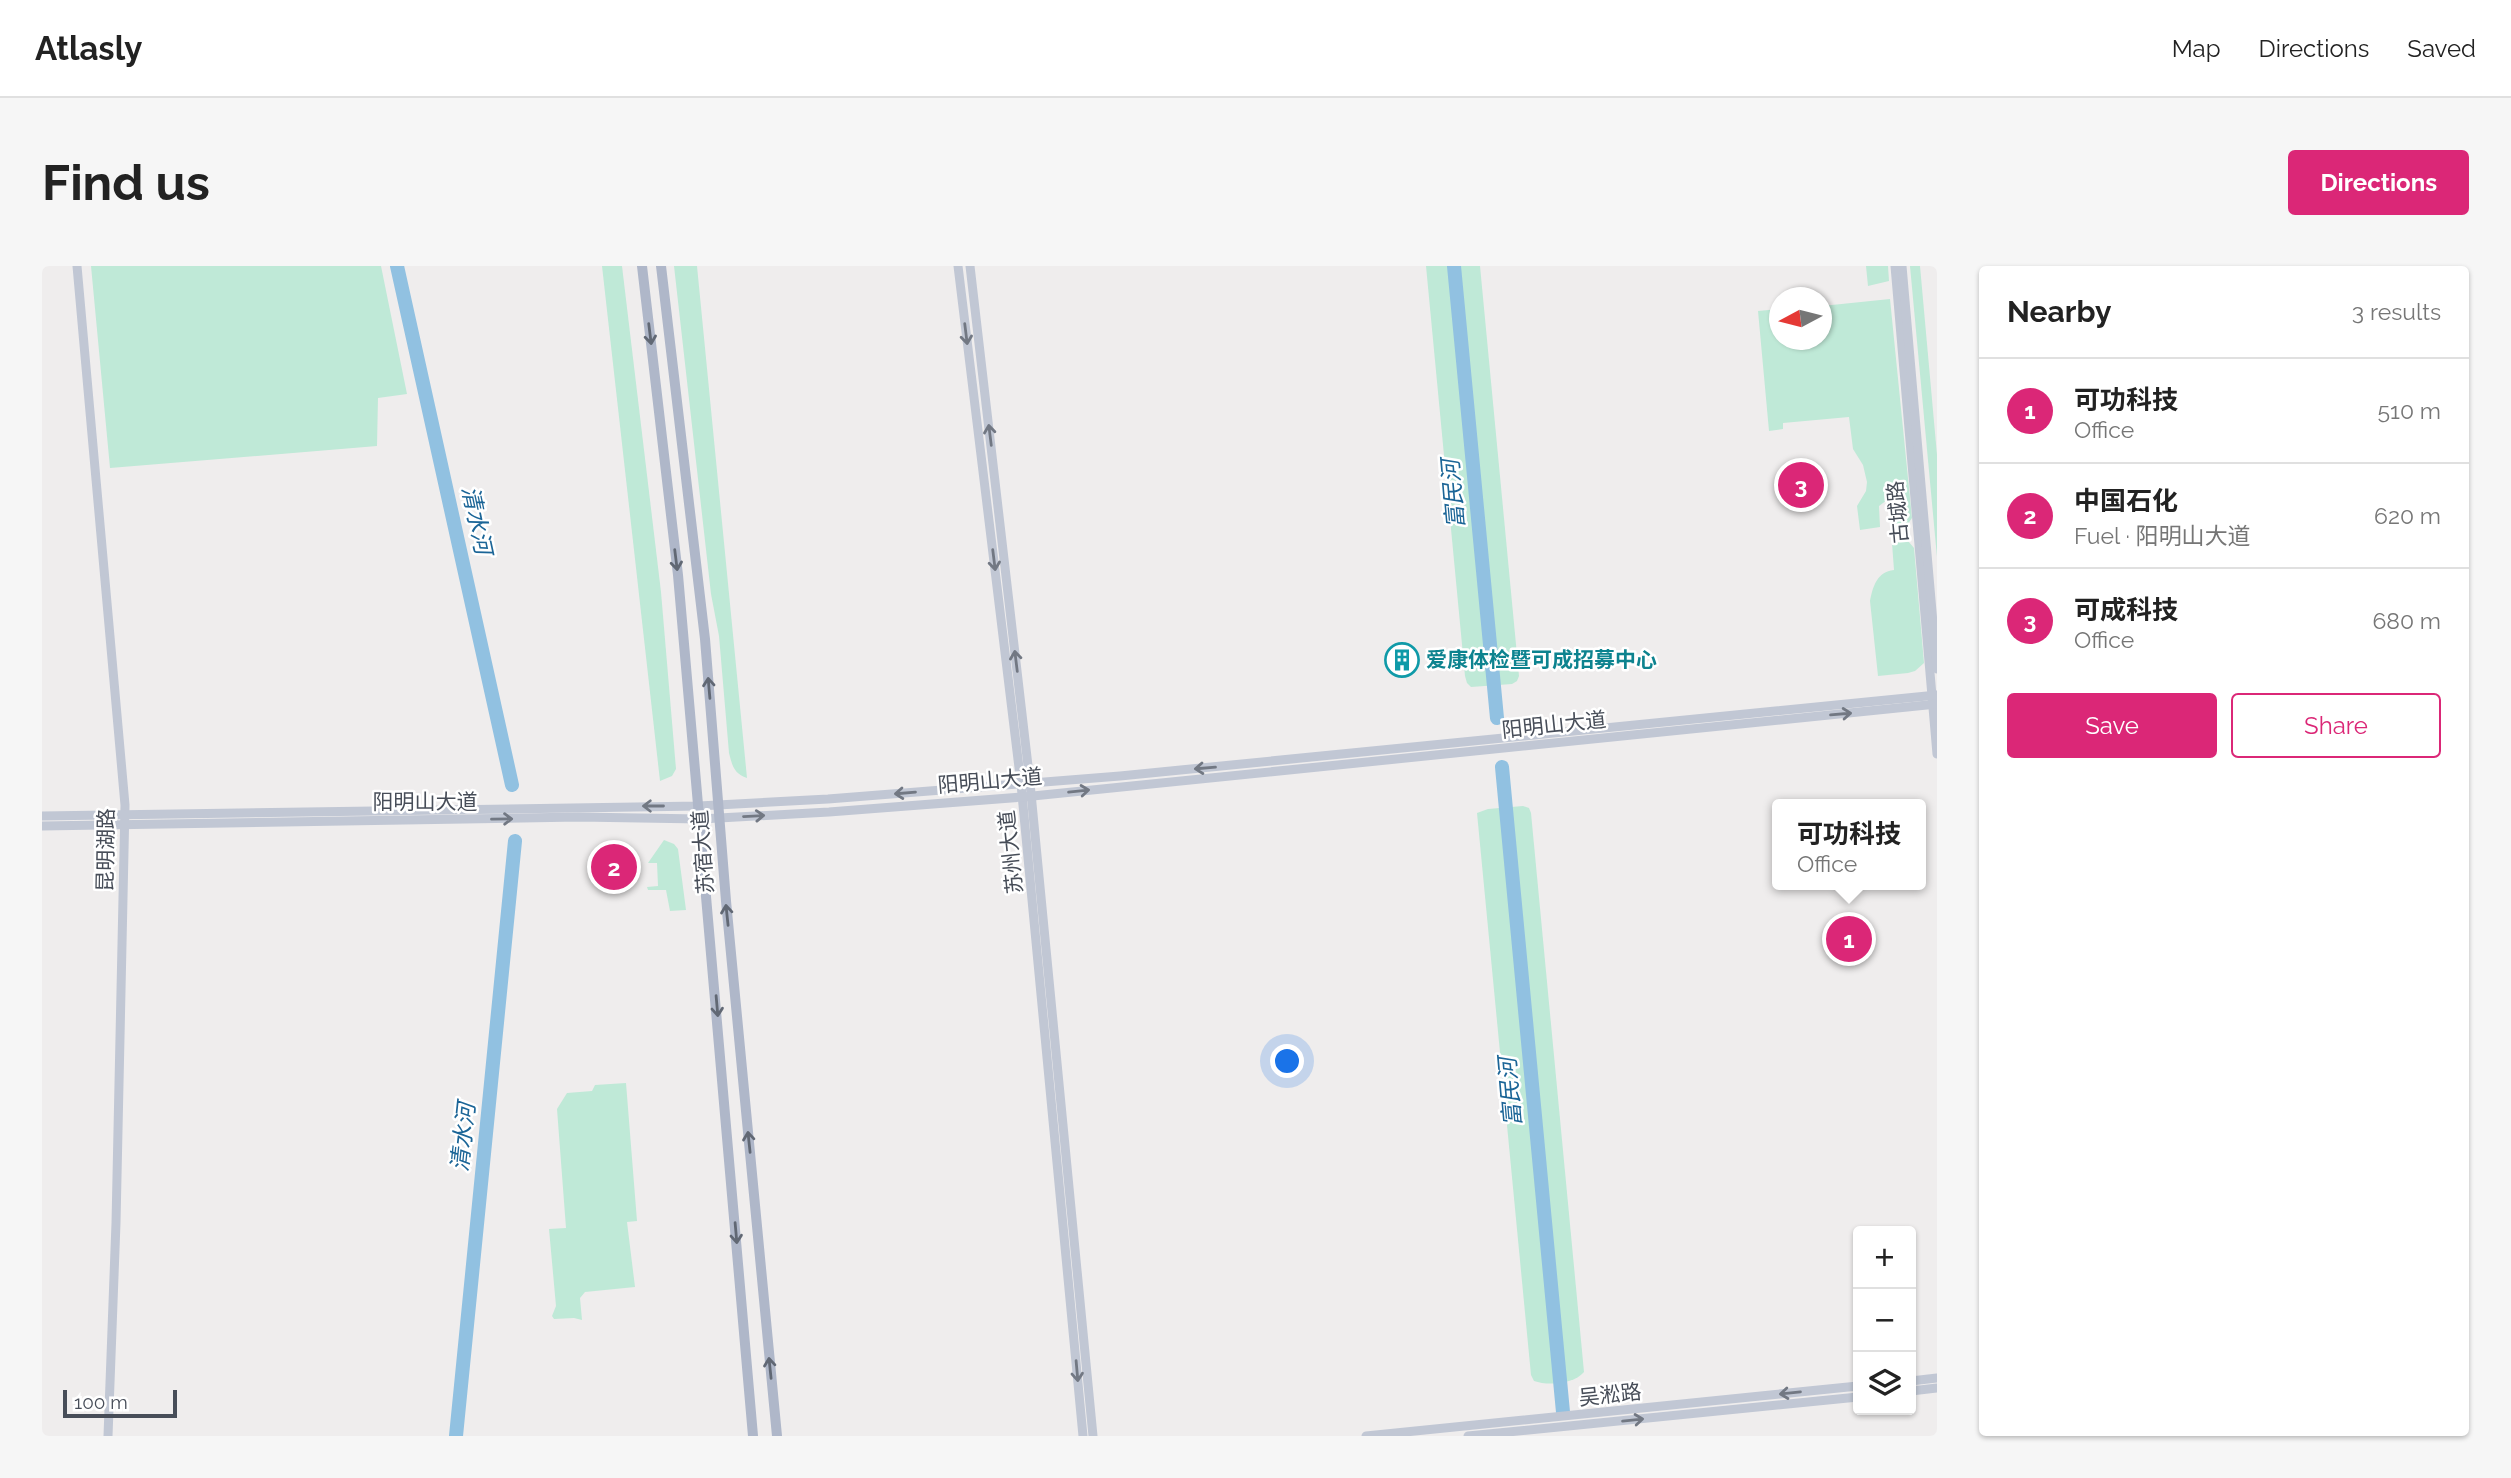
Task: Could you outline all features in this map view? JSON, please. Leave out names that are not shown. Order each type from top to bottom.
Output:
[{"type":"main road","name":"昆明湖路","points":[[77,266],[125,820],[108,1436]]},
{"type":"main road","name":"苏宿大道","points":[[642,266],[678,575],[753,1436]]},
{"type":"main road","name":"苏宿大道","points":[[661,266],[703,626],[777,1436]]},
{"type":"main road","name":"苏州大道","points":[[958,266],[1026,783]]},
{"type":"main road","name":"苏州大道","points":[[970,266],[1026,783],[1083,1436]]},
{"type":"main road","name":"古城路","points":[[1895,266],[1937,754]]},
{"type":"main road","name":"古城路","points":[[1902,266],[1937,669]]},
{"type":"main road","name":"阳明山大道","points":[[42,816],[125,820],[720,818],[1027,796],[1934,700]]},
{"type":"main road","name":"阳明山大道","points":[[42,826],[125,820],[808,801],[1934,700]]},
{"type":"main road","name":"苏州大道","points":[[1027,796],[1093,1436]]},
{"type":"main road","points":[[1916,1380],[1937,1378]]},
{"type":"main road","name":"吴淞路","points":[[1366,1436],[1853,1387]]},
{"type":"main road","points":[[1916,1390],[1937,1388]]},
{"type":"main road","name":"吴淞路","points":[[1468,1436],[1853,1397]]},
{"type":"green space","points":[[91,266],[381,266],[407,394],[378,398],[377,446],[110,468]]},
{"type":"green space","points":[[602,266],[622,266],[661,592],[676,769],[672,776],[660,781]]},
{"type":"green space","points":[[674,266],[697,266],[747,778],[736,771],[729,753],[719,636],[711,594]]},
{"type":"green space","points":[[1426,266],[1480,266],[1519,676],[1512,684],[1471,687],[1465,676]]},
{"type":"green space","points":[[1866,266],[1888,266],[1889,281],[1868,286]]},
{"type":"green space","points":[[1910,266],[1920,266],[1937,455],[1937,557]]},
{"type":"green space","points":[[1890,299],[1912,518],[1907,525],[1896,528],[1891,497],[1879,506],[1880,527],[1860,530],[1857,506],[1866,491],[1867,482],[1863,465],[1853,449],[1849,417],[1783,423],[1783,429],[1769,431],[1758,311],[1769,310],[1769,350],[1832,350],[1832,305]]},
{"type":"green space","points":[[1908,541],[1914,548],[1924,663],[1908,673],[1878,676],[1871,595],[1880,577],[1894,570],[1892,543]]},
{"type":"green space","points":[[1523,806],[1529,808],[1531,813],[1584,1372],[1574,1379],[1553,1384],[1534,1381],[1531,1375],[1477,813],[1488,809]]},
{"type":"green space","points":[[664,840],[678,849],[686,910],[670,911],[666,890],[648,890],[647,887],[658,886],[657,863],[648,863]]},
{"type":"green space","points":[[626,1083],[637,1221],[627,1222],[635,1287],[585,1292],[580,1298],[582,1320],[554,1319],[552,1316],[556,1306],[549,1229],[566,1228],[557,1109],[567,1093],[592,1091],[595,1085]]},
{"type":"waterway","name":"清水河","points":[[397,266],[512,785]]},
{"type":"waterway","name":"富民河","points":[[1454,266],[1497,718]]},
{"type":"waterway","name":"富民河","points":[[1502,767],[1563,1412]]},
{"type":"waterway","name":"清水河","points":[[456,1436],[515,841]]},
{"type":"place","name":"可成科技","points":[[1801,485]]},
{"type":"place","name":"爱康体检暨可成招募中心","points":[[1402,660]]},
{"type":"place","name":"中国石化","points":[[614,867]]},
{"type":"place","name":"可功科技","points":[[1849,939]]}]
